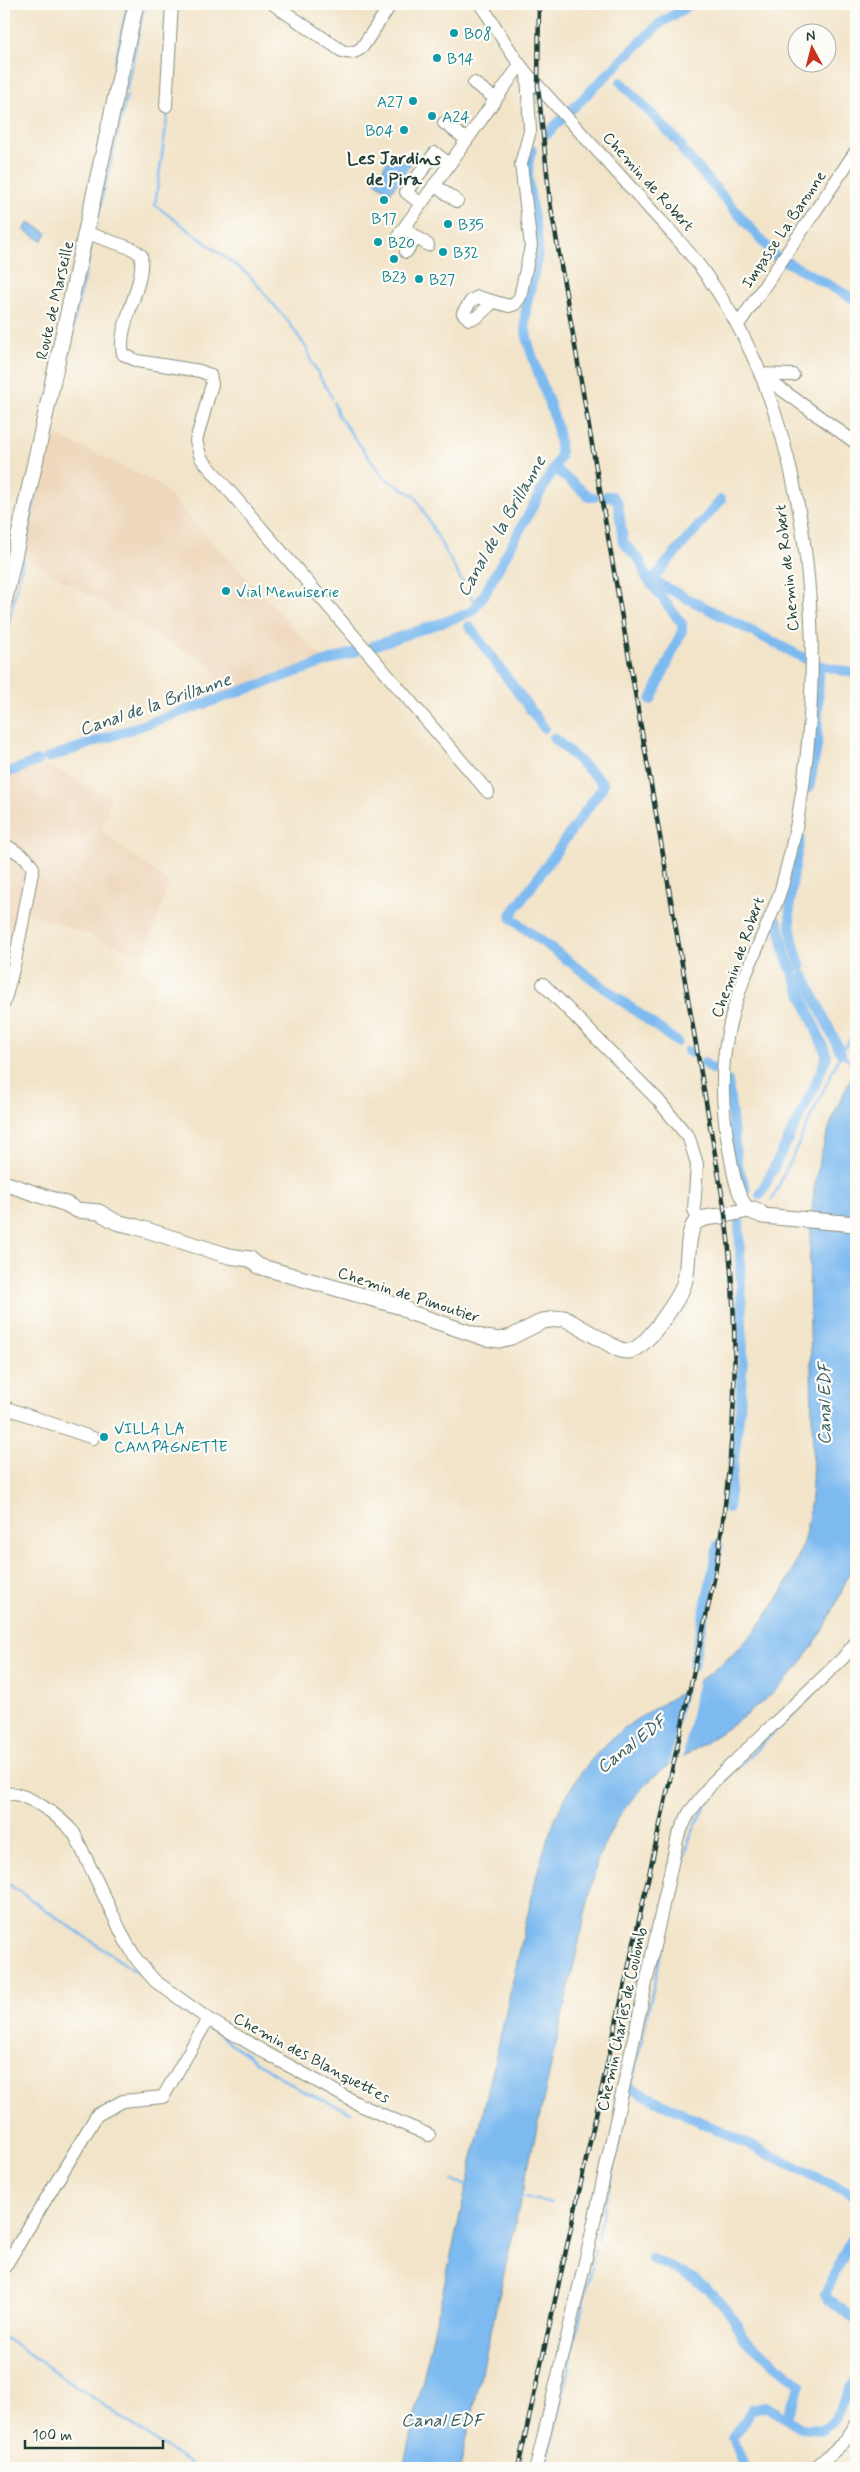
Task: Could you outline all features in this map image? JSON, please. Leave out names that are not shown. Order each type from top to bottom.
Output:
[{"type":"main road","name":"Route de Marseille","points":[[4,604],[136,4]]},
{"type":"main road","name":"Chemin de Pimoutier","points":[[4,1183],[66,1204],[77,1210],[106,1214],[123,1224],[229,1256],[242,1257],[268,1270],[274,1269],[402,1308],[411,1313],[485,1338],[504,1340],[543,1321],[558,1317],[574,1322],[618,1349],[626,1351],[636,1349],[667,1315],[681,1293],[686,1280],[691,1232],[700,1220]]},
{"type":"main road","points":[[700,1220],[725,1215],[751,1206],[758,1215],[856,1224]]},
{"type":"street","points":[[166,106],[172,4]]},
{"type":"street","points":[[273,4],[342,50],[349,52],[357,51],[363,46],[391,4]]},
{"type":"street","name":"Chemin de Robert","points":[[480,4],[524,69],[695,260],[724,301],[738,325],[760,374],[784,443],[802,524],[808,578],[811,690],[808,746],[784,876],[742,983],[731,1020],[721,1073],[726,1128],[740,1197],[751,1206]]},
{"type":"street","points":[[428,245],[417,237],[401,231],[496,99],[524,69]]},
{"type":"street","points":[[463,311],[478,296],[508,306],[517,302],[531,250],[521,164],[530,131],[524,69]]},
{"type":"street","points":[[474,83],[496,99]]},
{"type":"street","points":[[444,123],[467,140]]},
{"type":"street","name":"Impasse La Baronne","points":[[738,325],[856,151]]},
{"type":"street","points":[[422,204],[406,192],[434,153],[450,164]]},
{"type":"street","points":[[434,185],[457,201]]},
{"type":"street","points":[[87,233],[133,249],[141,256],[142,273],[122,339],[123,354],[137,361],[200,371],[210,375],[212,384],[196,441],[201,458],[488,792]]},
{"type":"street","points":[[406,252],[417,237]]},
{"type":"street","points":[[760,374],[793,375]]},
{"type":"street","points":[[760,374],[856,443]]},
{"type":"street","points":[[4,844],[26,858],[33,868],[14,966],[4,1003]]},
{"type":"street","points":[[542,984],[658,1100],[689,1138],[697,1164],[694,1210],[700,1220]]},
{"type":"street","points":[[4,1407],[93,1438]]},
{"type":"street","name":"Chemin Charles de Coulomb","points":[[536,2468],[589,2245],[678,1836],[689,1813],[713,1782],[843,1658],[856,1642]]},
{"type":"street","name":"Chemin des Blanquettes","points":[[4,1794],[13,1793],[28,1798],[70,1829],[81,1845],[124,1940],[137,1960],[155,1981],[208,2019],[360,2105],[429,2135]]},
{"type":"street","points":[[4,2268],[97,2115],[115,2103],[158,2098],[166,2093],[208,2019]]},
{"type":"street","points":[[815,2468],[844,2442],[856,2425]]},
{"type":"shaded area","points":[[49,431],[157,483],[323,659],[222,694],[210,665],[25,558]]},
{"type":"shaded area","points":[[43,763],[111,797],[102,829],[104,833],[169,882],[144,956],[22,910],[4,994],[4,777]]},
{"type":"water","points":[[394,152],[411,164],[390,193],[374,181]]},
{"type":"water","points":[[29,222],[47,233],[42,241],[24,230]]},
{"type":"water","name":"Canal EDF","points":[[856,1069],[856,1554],[834,1609],[814,1644],[790,1676],[748,1714],[652,1778],[624,1810],[606,1840],[597,1862],[460,2468],[403,2468],[537,1874],[549,1834],[574,1783],[599,1751],[625,1728],[690,1687],[716,1668],[746,1641],[782,1592],[799,1555],[808,1520],[812,1485],[813,1449],[809,1279],[813,1200],[818,1166],[828,1133]]},
{"type":"pier","points":[[698,1679],[682,1761],[668,1769],[687,1686]]},
{"type":"waterway","points":[[114,70],[127,4]]},
{"type":"waterway","points":[[126,91],[145,4]]},
{"type":"waterway","name":"Canal de la Brillanne","points":[[572,109],[659,24],[691,4]]},
{"type":"waterway","points":[[621,82],[682,146],[682,150],[777,258]]},
{"type":"waterway","points":[[95,227],[127,95]]},
{"type":"waterway","points":[[168,112],[155,205],[249,275],[290,324],[307,349],[311,361],[332,398]]},
{"type":"waterway","points":[[547,134],[561,120]]},
{"type":"waterway","name":"Canal de la Brillanne","points":[[373,646],[472,611],[484,595],[560,457],[557,427],[529,347],[526,332],[526,310],[538,256],[528,170],[532,150]]},
{"type":"waterway","points":[[53,414],[92,243]]},
{"type":"waterway","points":[[783,260],[856,300]]},
{"type":"waterway","points":[[334,403],[338,415],[383,477],[415,496],[463,583]]},
{"type":"waterway","points":[[554,468],[590,497],[594,497]]},
{"type":"waterway","points":[[606,496],[612,496],[618,503],[623,542],[641,562],[646,577],[682,624],[682,631],[651,700]]},
{"type":"waterway","points":[[27,539],[35,497]]},
{"type":"waterway","points":[[652,580],[721,500]]},
{"type":"waterway","points":[[4,643],[23,560]]},
{"type":"waterway","points":[[651,580],[808,660]]},
{"type":"waterway","points":[[471,596],[476,606]]},
{"type":"waterway","points":[[469,626],[544,728]]},
{"type":"waterway","name":"Canal de la Brillanne","points":[[48,758],[357,651]]},
{"type":"waterway","points":[[819,665],[856,674]]},
{"type":"waterway","points":[[809,788],[817,746],[819,665]]},
{"type":"waterway","points":[[554,738],[603,783],[602,788],[511,915],[512,919],[677,1042]]},
{"type":"waterway","name":"Canal de la Brillanne","points":[[4,774],[38,761]]},
{"type":"waterway","points":[[800,837],[790,902],[790,917],[791,932],[801,967]]},
{"type":"waterway","points":[[760,1195],[811,1094],[827,1056],[786,957],[778,922]]},
{"type":"waterway","points":[[804,976],[841,1053]]},
{"type":"waterway","points":[[772,1200],[841,1053],[856,1030]]},
{"type":"waterway","points":[[688,1051],[692,1053]]},
{"type":"waterway","points":[[841,1053],[856,1067]]},
{"type":"waterway","points":[[704,1063],[714,1070]]},
{"type":"waterway","points":[[728,1081],[737,1164],[746,1189]]},
{"type":"waterway","points":[[728,1508],[740,1409],[743,1354],[739,1220]]},
{"type":"waterway","points":[[802,1227],[814,1228]]},
{"type":"waterway","points":[[693,1666],[718,1545]]},
{"type":"waterway","points":[[850,1659],[856,1653]]},
{"type":"waterway","points":[[674,1892],[691,1834],[710,1797],[736,1769],[812,1696]]},
{"type":"waterway","points":[[4,1881],[142,1976]]},
{"type":"waterway","points":[[597,2240],[672,1904]]},
{"type":"waterway","points":[[211,2029],[258,2063],[304,2092],[351,2112]]},
{"type":"waterway","points":[[632,2089],[856,2196]]},
{"type":"waterway","points":[[453,2181],[469,2185]]},
{"type":"waterway","points":[[520,2196],[551,2203]]},
{"type":"waterway","points":[[856,2230],[825,2294],[828,2299],[856,2320]]},
{"type":"waterway","points":[[546,2468],[595,2250]]},
{"type":"waterway","points":[[652,2259],[696,2280],[713,2294],[728,2311],[743,2338],[801,2385],[786,2418]]},
{"type":"waterway","points":[[4,2337],[196,2468]]},
{"type":"waterway","points":[[745,2468],[733,2438],[752,2409],[766,2406],[801,2428],[822,2430],[834,2420],[856,2379]]},
{"type":"waterway","points":[[4,2463],[11,2468]]},
{"type":"railway","points":[[518,2468],[714,1580],[732,1439],[735,1348],[730,1255],[724,1206],[550,202],[538,86],[539,4]]},
{"type":"place","name":"B08","points":[[454,33]]},
{"type":"place","name":"B14","points":[[437,58]]},
{"type":"place","name":"A27","points":[[413,101]]},
{"type":"place","name":"A24","points":[[432,116]]},
{"type":"place","name":"B04","points":[[404,130]]},
{"type":"place","name":"B17","points":[[384,200]]},
{"type":"place","name":"B35","points":[[448,224]]},
{"type":"place","name":"B20","points":[[378,242]]},
{"type":"place","name":"B32","points":[[443,252]]},
{"type":"place","name":"B23","points":[[394,259]]},
{"type":"place","name":"B27","points":[[419,279]]},
{"type":"place","name":"Vial Menuiserie","points":[[226,591]]},
{"type":"place","name":"VILLA LA CAMPAGNETTE","points":[[104,1437]]},
{"type":"district","name":"Les Jardins de Pira","points":[[394,168]]}]
